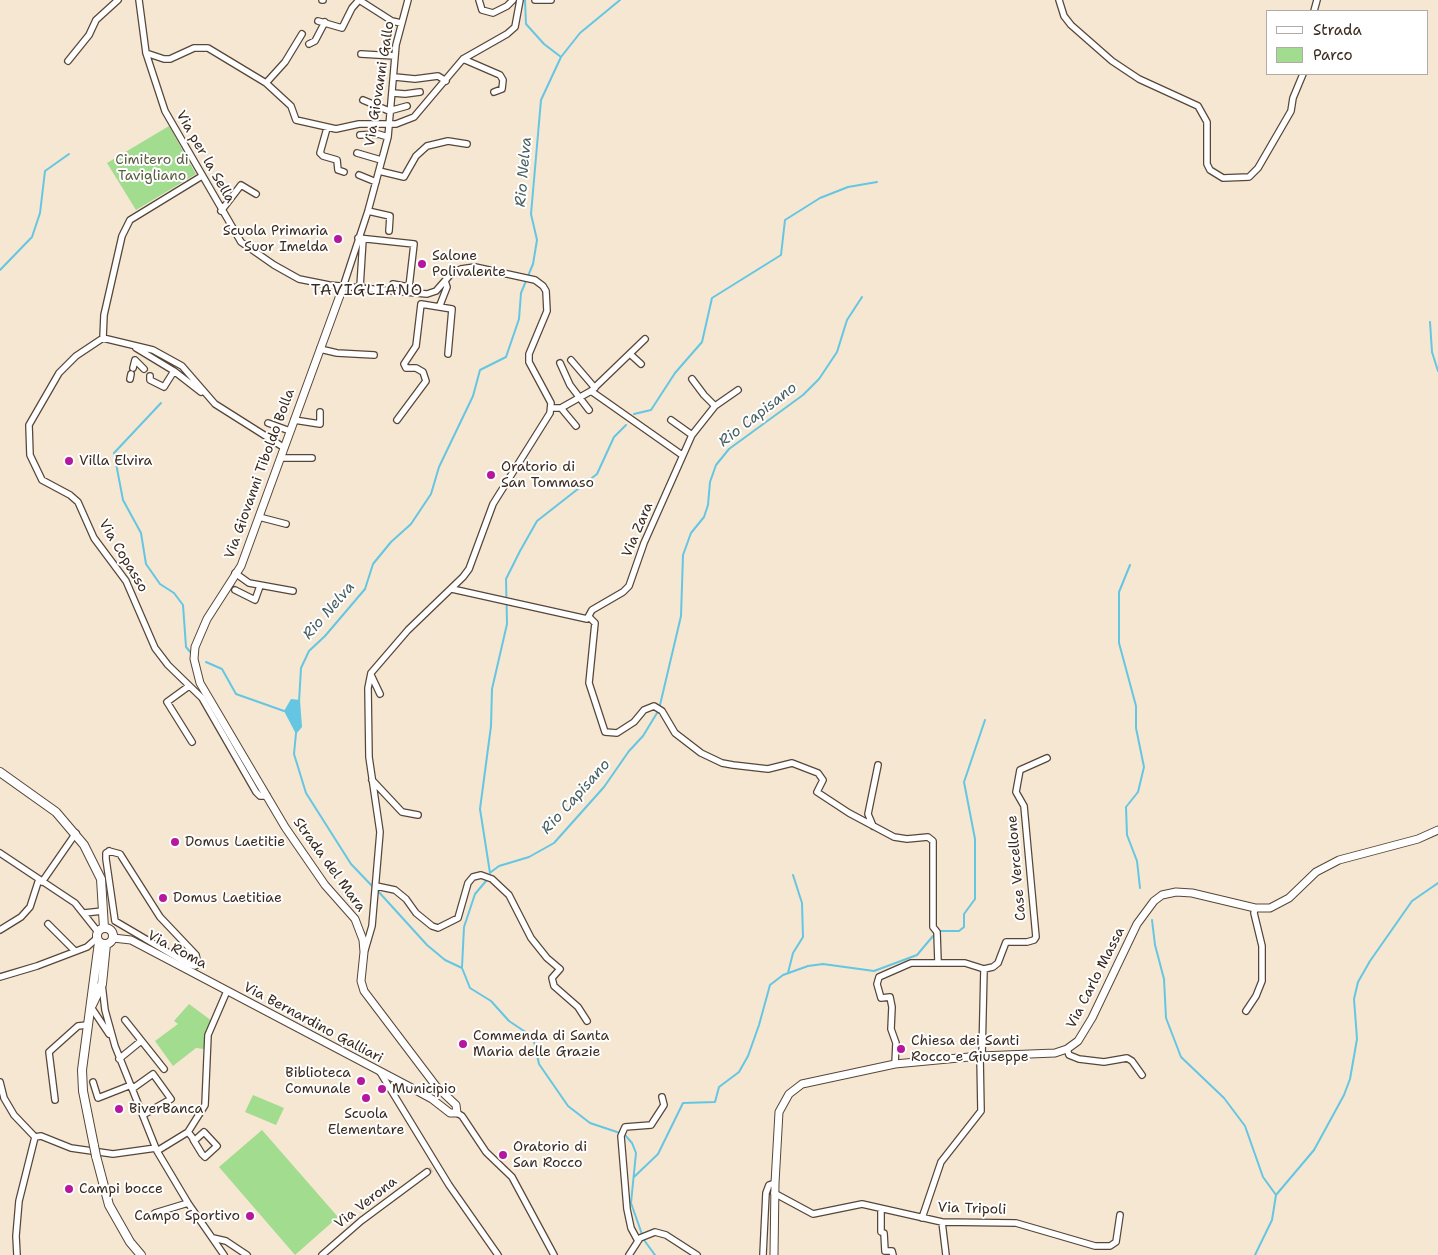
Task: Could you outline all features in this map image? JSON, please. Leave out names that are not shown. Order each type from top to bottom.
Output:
[{"type":"main road","points":[[0,772],[56,812],[76,833],[101,879],[103,911],[101,937],[87,1024],[82,1081],[96,1156],[109,1205],[130,1242],[141,1255]]},
{"type":"main road","points":[[111,931],[113,938],[101,937],[111,931]]},
{"type":"main road","points":[[91,1007],[102,984],[101,937]]},
{"type":"street","points":[[68,60],[89,35],[96,20],[118,0]]},
{"type":"street","name":"Via per la Sella","points":[[139,0],[146,54],[164,111],[221,211],[241,242],[274,265],[308,281],[343,286],[427,294],[436,291],[450,275],[461,269],[475,267],[534,280],[543,286],[547,311],[529,354],[529,362],[551,408]]},
{"type":"street","points":[[309,44],[315,41],[322,21],[342,28],[352,8],[359,0],[392,21],[401,23]]},
{"type":"street","name":"Via Giovanni Gallo","points":[[343,286],[361,239],[388,137],[389,111],[395,77],[395,56],[401,23],[408,0]]},
{"type":"street","points":[[480,0],[482,10],[493,13],[507,6],[513,0]]},
{"type":"street","points":[[146,54],[170,59],[194,48],[208,48],[266,83],[291,106],[296,120],[336,129],[358,124],[396,124],[414,117],[463,59],[507,34],[515,27],[520,0]]},
{"type":"street","points":[[534,0],[551,0]]},
{"type":"street","points":[[1059,0],[1064,16],[1071,25],[1112,61],[1139,78],[1198,106],[1207,122],[1207,164],[1210,170],[1223,178],[1249,177],[1258,168],[1292,111],[1293,98],[1303,75]]},
{"type":"street","points":[[266,83],[285,62],[302,34]]},
{"type":"street","points":[[361,54],[395,56]]},
{"type":"street","points":[[463,59],[500,75],[503,80],[502,89],[494,92]]},
{"type":"street","points":[[395,77],[415,80],[438,76],[446,81]]},
{"type":"street","points":[[393,93],[420,92]]},
{"type":"street","points":[[363,100],[389,111],[407,106]]},
{"type":"street","points":[[327,128],[320,152],[323,156],[337,160],[338,170],[344,172]]},
{"type":"street","points":[[360,135],[378,134],[388,137]]},
{"type":"street","points":[[379,171],[404,177],[416,156],[427,146],[448,141],[467,144]]},
{"type":"street","points":[[357,153],[381,160]]},
{"type":"street","points":[[359,175],[376,182]]},
{"type":"street","points":[[202,176],[130,220],[122,236],[104,316],[103,338],[153,350],[182,366],[208,398]]},
{"type":"street","points":[[221,211],[241,185],[256,194]]},
{"type":"street","points":[[368,211],[390,216],[389,231]]},
{"type":"street","points":[[360,287],[361,239],[414,244],[409,286],[393,284],[392,290]]},
{"type":"street","points":[[440,305],[447,287],[445,281]]},
{"type":"street","name":"Via Giovanni Tiboldo Bolla","points":[[267,796],[200,683],[194,659],[196,647],[207,619],[241,566],[343,286]]},
{"type":"street","points":[[397,420],[426,381],[426,376],[419,370],[406,368],[404,364],[416,346],[421,304],[440,305],[452,309],[448,354]]},
{"type":"street","name":"Via Copasso","points":[[103,338],[76,356],[50,386],[29,425],[30,455],[42,480],[70,495],[78,502],[94,538],[126,581],[150,638],[168,664],[202,698],[256,792],[260,796],[267,796]]},
{"type":"street","points":[[364,952],[372,926],[380,832],[372,780],[368,717],[371,673],[408,630],[452,589],[469,569],[493,504],[551,408],[561,408],[593,389],[645,340]]},
{"type":"street","points":[[131,346],[174,371],[208,398],[283,448]]},
{"type":"street","points":[[320,349],[337,353],[374,355]]},
{"type":"street","points":[[630,354],[641,364]]},
{"type":"street","points":[[131,374],[135,360],[144,369]]},
{"type":"street","points":[[571,360],[593,389],[682,455]]},
{"type":"street","points":[[560,364],[579,397],[589,410]]},
{"type":"street","points":[[150,376],[150,380],[164,388],[174,371]]},
{"type":"street","points":[[692,379],[704,395],[716,406]]},
{"type":"street","name":"Via Zara","points":[[589,617],[592,610],[623,592],[629,586],[682,455],[692,436],[716,406],[738,390]]},
{"type":"street","points":[[561,408],[576,426]]},
{"type":"street","points":[[294,420],[307,424],[320,424],[320,412]]},
{"type":"street","points":[[671,420],[692,436]]},
{"type":"street","points":[[268,424],[290,431]]},
{"type":"street","points":[[281,458],[312,458]]},
{"type":"street","points":[[259,517],[286,524]]},
{"type":"street","points":[[235,573],[249,583],[293,590]]},
{"type":"street","points":[[235,590],[256,600],[260,586]]},
{"type":"street","points":[[452,589],[584,620],[589,617],[595,623],[589,683],[605,732],[617,734],[634,722],[644,710],[654,706],[662,711],[675,733],[701,753],[722,763],[768,769],[792,763],[821,776],[823,780],[817,792],[874,827],[894,837],[907,839],[928,837],[932,841],[933,927],[937,932],[938,962]]},
{"type":"street","points":[[371,673],[380,694]]},
{"type":"street","points":[[189,686],[167,702],[192,742]]},
{"type":"street","name":"Case Vercellone","points":[[984,969],[998,963],[1006,942],[1027,942],[1034,940],[1036,937],[1024,806],[1016,792],[1020,770],[1047,758]]},
{"type":"street","points":[[874,827],[869,820],[868,814],[878,765]]},
{"type":"street","points":[[372,780],[402,812],[418,815]]},
{"type":"street","name":"Strada del Mara","points":[[267,796],[297,846],[325,885],[355,919],[363,940],[364,952],[361,981],[374,1005],[436,1086],[456,1105],[457,1113]]},
{"type":"street","points":[[1246,1011],[1256,996],[1262,981],[1262,946],[1254,913],[1255,908],[1270,908],[1279,905],[1316,872],[1339,860],[1418,839],[1438,830]]},
{"type":"street","points":[[0,930],[21,917],[30,907],[41,880],[76,833]]},
{"type":"street","points":[[0,853],[75,903],[101,937],[87,947],[37,966],[0,977]]},
{"type":"street","points":[[106,853],[120,854],[160,917],[196,955],[198,964],[195,966],[188,964],[135,933],[115,922],[106,853]]},
{"type":"street","points":[[376,886],[395,890],[416,913],[432,926],[438,928],[458,918],[468,883],[474,877],[481,875],[492,879],[509,895],[531,938],[547,958],[560,969],[552,978],[554,986],[578,1007],[587,1021]]},
{"type":"street","name":"Via Carlo Massa","points":[[1067,1049],[1078,1041],[1092,1018],[1137,924],[1154,901],[1162,895],[1176,892],[1192,893],[1255,908]]},
{"type":"street","points":[[84,913],[103,911]]},
{"type":"street","points":[[48,924],[75,951]]},
{"type":"street","points":[[131,940],[135,933]]},
{"type":"street","name":"Via Roma","points":[[113,938],[131,940],[227,991]]},
{"type":"street","points":[[87,947],[98,956]]},
{"type":"street","points":[[895,1064],[896,1043],[891,1029],[892,1007],[890,997],[881,998],[877,984],[879,977],[903,964],[966,962],[984,969],[981,1112],[941,1162],[922,1218]]},
{"type":"street","points":[[102,984],[105,1010],[119,1059],[156,1150],[188,1203],[224,1255]]},
{"type":"street","points":[[35,1137],[41,1136],[71,1148],[113,1154],[156,1150],[188,1132],[205,1105],[208,1035],[227,991]]},
{"type":"street","name":"Via Bernardino Galliari","points":[[227,991],[379,1071],[437,1166],[498,1255]]},
{"type":"street","points":[[91,1007],[102,1021],[115,1046]]},
{"type":"street","points":[[125,1020],[164,1069]]},
{"type":"street","points":[[54,1100],[49,1052],[78,1026],[87,1024]]},
{"type":"street","points":[[119,1059],[141,1041]]},
{"type":"street","points":[[774,1255],[774,1183],[779,1112],[789,1094],[802,1084],[895,1064],[981,1056],[1055,1053],[1067,1049],[1069,1055],[1079,1059],[1104,1062],[1127,1058],[1132,1061],[1142,1075]]},
{"type":"street","points":[[379,1071],[432,1099],[450,1113],[457,1113],[462,1116],[486,1152],[512,1176],[554,1255]]},
{"type":"street","points":[[93,1082],[98,1098],[132,1087],[153,1074],[171,1098],[143,1115]]},
{"type":"street","points":[[0,1082],[4,1098],[14,1115],[35,1137]]},
{"type":"street","points":[[639,1239],[631,1228],[627,1209],[621,1133],[624,1127],[651,1125],[664,1105],[662,1097]]},
{"type":"street","points":[[188,1132],[194,1141]]},
{"type":"street","points":[[17,1255],[16,1236],[19,1201],[35,1137]]},
{"type":"street","name":"Via Verona","points":[[322,1255],[361,1220],[427,1172]]},
{"type":"street","points":[[763,1255],[766,1193],[769,1185],[774,1183]]},
{"type":"street","name":"Via Tripoli","points":[[774,1193],[813,1214],[862,1204],[942,1222],[1016,1222],[1088,1246],[1110,1246],[1116,1242],[1120,1215]]},
{"type":"street","points":[[155,1213],[188,1203]]},
{"type":"street","points":[[882,1209],[881,1232],[884,1233],[885,1250],[892,1251],[893,1255]]},
{"type":"street","points":[[942,1222],[946,1255]]},
{"type":"street","points":[[629,1255],[639,1239],[655,1232],[666,1235],[697,1255]]},
{"type":"street","points":[[213,1238],[226,1242],[247,1255]]},
{"type":"green space","name":"Cimitero di Tavigliano","points":[[169,126],[196,174],[136,210],[107,163]]},
{"type":"green space","points":[[189,1004],[212,1021],[204,1035],[204,1049],[196,1048],[173,1066],[155,1041],[178,1024],[174,1021]]},
{"type":"green space","points":[[253,1095],[284,1108],[276,1125],[245,1112]]},
{"type":"green space","points":[[262,1130],[338,1217],[295,1255],[219,1167]]},
{"type":"water","points":[[291,699],[300,700],[302,727],[296,734],[284,711]]},
{"type":"waterway","points":[[525,0],[526,24],[544,44],[561,57]]},
{"type":"waterway","name":"Rio Nelva","points":[[299,702],[301,668],[309,651],[325,636],[365,589],[373,564],[391,542],[411,524],[431,494],[439,467],[473,396],[480,370],[506,357],[519,319],[521,293],[533,264],[537,240],[531,214],[541,100],[561,57],[580,33],[620,0]]},
{"type":"waterway","points":[[0,270],[32,237],[40,213],[45,171],[69,154]]},
{"type":"waterway","points":[[634,414],[651,410],[675,373],[702,342],[712,298],[781,255],[785,220],[820,198],[848,187],[877,182]]},
{"type":"waterway","name":"Rio Capisano","points":[[660,705],[681,616],[683,555],[691,533],[704,517],[708,505],[710,482],[716,465],[729,449],[803,395],[819,379],[837,352],[847,320],[862,297]]},
{"type":"waterway","points":[[1430,322],[1432,352],[1438,371]]},
{"type":"waterway","points":[[161,403],[114,453],[123,500],[141,533],[146,564],[160,584],[174,593],[183,605],[186,647],[191,653]]},
{"type":"waterway","points":[[490,873],[480,809],[491,726],[492,689],[507,624],[506,579],[537,521],[597,474],[614,437],[626,425]]},
{"type":"waterway","points":[[1130,565],[1119,592],[1119,643],[1136,706],[1136,728],[1144,767],[1138,792],[1126,807],[1127,835],[1137,861],[1140,888]]},
{"type":"waterway","points":[[206,662],[222,669],[236,694],[284,711]]},
{"type":"waterway","name":"Rio Capisano","points":[[491,872],[499,866],[529,857],[554,843],[604,787],[629,751],[643,736],[657,713]]},
{"type":"waterway","points":[[939,931],[959,931],[964,927],[964,914],[975,899],[975,839],[964,782],[985,720]]},
{"type":"waterway","name":"Rio Nelva","points":[[296,733],[294,754],[306,793],[351,864],[373,887]]},
{"type":"waterway","points":[[788,973],[793,953],[803,937],[802,903],[793,875]]},
{"type":"waterway","points":[[462,967],[464,927],[475,894],[486,881]]},
{"type":"waterway","points":[[1255,1255],[1272,1220],[1276,1195],[1314,1150],[1344,1095],[1350,1079],[1357,1039],[1354,999],[1358,982],[1370,961],[1412,901],[1438,883]]},
{"type":"waterway","name":"Rio Nelva","points":[[377,890],[427,945],[445,960],[462,968],[470,988],[491,1001],[509,1021],[533,1037],[539,1064],[568,1106],[590,1123],[620,1133]]},
{"type":"waterway","points":[[1152,920],[1155,945],[1164,979],[1166,1018],[1181,1057],[1224,1098],[1245,1126],[1263,1177],[1276,1195]]},
{"type":"waterway","points":[[634,1177],[658,1154],[683,1103],[715,1102],[719,1087],[739,1072],[748,1056],[770,985],[783,975],[808,966],[823,964],[874,971],[917,955],[933,936]]},
{"type":"waterway","name":"Rio Nelva","points":[[625,1135],[632,1143],[636,1153],[631,1203],[644,1240],[655,1255]]},
{"type":"tunnel","points":[[427,1172],[436,1167]]},
{"type":"place","name":"Scuola Primaria Suor Imelda","points":[[338,239]]},
{"type":"place","name":"Salone Polivalente","points":[[422,264]]},
{"type":"place","name":"Villa Elvira","points":[[69,461]]},
{"type":"place","name":"Oratorio di San Tommaso","points":[[491,475]]},
{"type":"place","name":"Domus Laetitie","points":[[175,842]]},
{"type":"place","name":"Domus Laetitiae","points":[[163,898]]},
{"type":"place","name":"Commenda di Santa Maria delle Grazie","points":[[463,1044]]},
{"type":"place","name":"Chiesa dei Santi Rocco e Giuseppe","points":[[901,1049]]},
{"type":"place","name":"Biblioteca Comunale","points":[[361,1081]]},
{"type":"place","name":"Municipio","points":[[382,1089]]},
{"type":"place","name":"Scuola Elementare","points":[[366,1098]]},
{"type":"place","name":"BiverBanca","points":[[119,1109]]},
{"type":"place","name":"Oratorio di San Rocco","points":[[503,1155]]},
{"type":"place","name":"Campi bocce","points":[[69,1189]]},
{"type":"place","name":"Campo Sportivo","points":[[250,1216]]},
{"type":"district","name":"TAVIGLIANO","points":[[367,291]]}]
